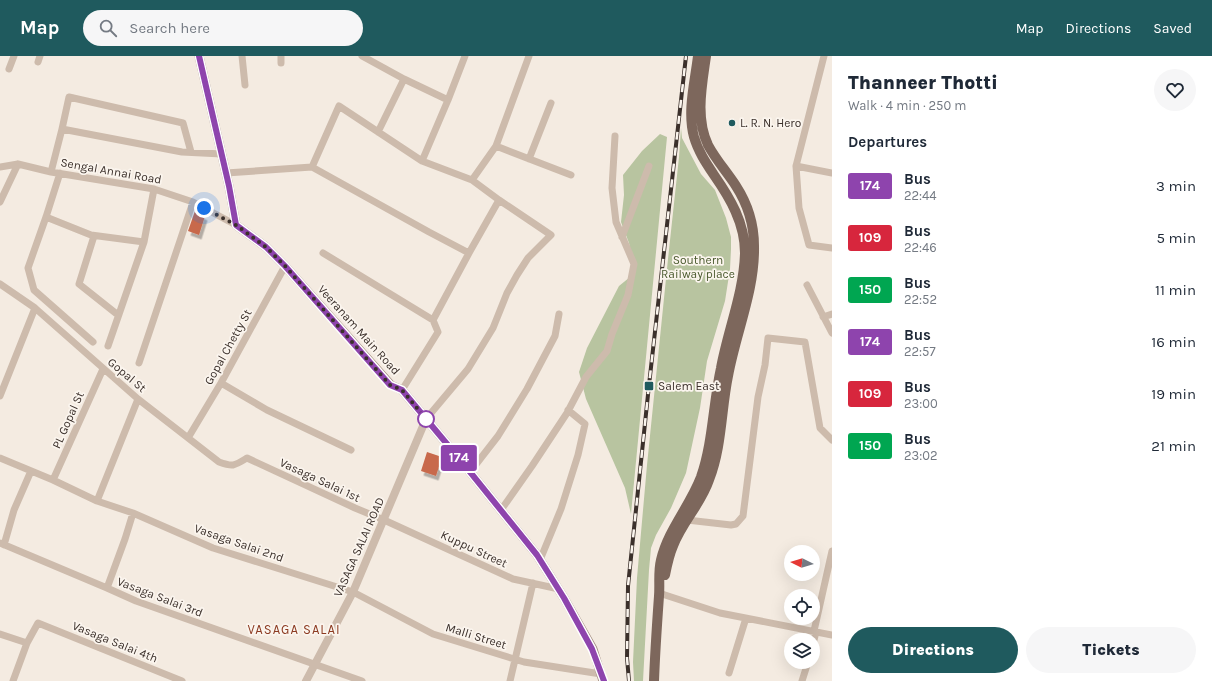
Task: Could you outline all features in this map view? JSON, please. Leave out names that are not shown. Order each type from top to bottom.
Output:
[{"type":"main road","points":[[199,56],[222,154],[236,225]]},
{"type":"main road","points":[[654,681],[659,571],[661,560],[664,548],[696,488],[705,463],[721,367],[742,281],[745,252],[744,238],[737,212],[729,196],[698,149],[694,137],[692,125],[692,99],[698,56]]},
{"type":"main road","points":[[659,593],[673,545],[705,492],[716,459],[728,374],[751,283],[754,245],[753,230],[745,204],[737,187],[708,145],[704,132],[701,92],[706,56]]},
{"type":"main road","name":"Veeranam Main Road","points":[[236,225],[266,247],[285,266],[390,385],[402,390],[501,510],[540,560],[559,589],[592,649],[602,677]]},
{"type":"street","points":[[9,69],[14,56]]},
{"type":"street","points":[[242,56],[245,85]]},
{"type":"street","points":[[362,56],[404,79],[448,100]]},
{"type":"street","points":[[422,161],[465,56]]},
{"type":"street","points":[[472,180],[496,146],[529,56]]},
{"type":"street","points":[[824,56],[796,166],[799,208],[809,245],[832,248]]},
{"type":"street","points":[[378,132],[404,79]]},
{"type":"street","points":[[51,172],[69,97],[183,123],[191,152]]},
{"type":"street","points":[[529,159],[551,103]]},
{"type":"street","points":[[312,167],[339,106],[422,161],[472,180],[552,235],[528,258],[517,275],[493,328],[468,369],[426,419]]},
{"type":"street","points":[[62,128],[182,152],[222,154]]},
{"type":"street","points":[[501,510],[532,466],[568,410],[586,377],[607,351],[612,334],[628,295],[634,264],[616,222],[612,188],[616,136]]},
{"type":"street","points":[[496,146],[571,175]]},
{"type":"street","points":[[0,202],[18,164]]},
{"type":"street","name":"Sengal Annai Road","points":[[0,167],[18,164],[51,172],[154,189],[193,202],[236,225]]},
{"type":"street","points":[[622,238],[648,166]]},
{"type":"street","points":[[796,166],[832,172]]},
{"type":"street","points":[[226,173],[312,167],[469,253]]},
{"type":"street","points":[[60,173],[28,268],[34,290],[93,342]]},
{"type":"street","points":[[108,346],[144,242],[154,189]]},
{"type":"street","points":[[433,320],[499,200]]},
{"type":"street","points":[[139,363],[193,202]]},
{"type":"street","points":[[46,217],[94,236],[144,242]]},
{"type":"street","points":[[94,236],[79,284],[118,315]]},
{"type":"street","points":[[323,253],[433,320],[438,332],[402,390]]},
{"type":"street","name":"Gopal Chetty St","points":[[188,438],[221,383],[285,266]]},
{"type":"street","name":"Gopal St","points":[[0,284],[35,308],[138,399],[219,462],[227,465],[235,465],[246,458]]},
{"type":"street","points":[[807,285],[832,334]]},
{"type":"street","points":[[0,396],[35,308]]},
{"type":"street","points":[[470,472],[498,436],[527,389],[555,336],[559,314]]},
{"type":"street","points":[[823,317],[832,314]]},
{"type":"street","points":[[687,520],[731,525],[736,524],[743,516],[758,397],[765,366],[768,338],[805,342],[820,428],[832,440]]},
{"type":"street","name":"PL Gopal St","points":[[53,480],[103,369]]},
{"type":"street","points":[[221,383],[267,410],[351,450]]},
{"type":"street","points":[[97,501],[138,399]]},
{"type":"street","points":[[540,560],[564,503],[585,424],[568,410]]},
{"type":"street","name":"VASAGA SALAI ROAD","points":[[306,681],[353,592],[426,419]]},
{"type":"street","name":"Vasaga Salai 2nd","points":[[0,458],[53,480],[97,501],[133,513],[213,548],[353,592]]},
{"type":"street","name":"Vasaga Salai 1st","points":[[246,458],[384,520]]},
{"type":"street","points":[[2,544],[14,510],[31,471]]},
{"type":"street","points":[[107,588],[133,513]]},
{"type":"street","name":"Kuppu Street","points":[[384,520],[513,579],[559,589]]},
{"type":"street","name":"Vasaga Salai 3rd","points":[[2,544],[136,601],[362,681]]},
{"type":"street","points":[[815,632],[832,551]]},
{"type":"street","points":[[510,681],[533,583]]},
{"type":"street","name":"Malli Street","points":[[353,592],[433,634],[524,662],[602,677]]},
{"type":"street","points":[[659,593],[720,613],[832,635]]},
{"type":"street","points":[[729,673],[746,618]]},
{"type":"street","name":"Vasaga Salai 4th","points":[[27,643],[38,623],[182,681]]},
{"type":"street","points":[[0,634],[27,643],[13,681]]},
{"type":"street","points":[[802,681],[806,669]]},
{"type":"green space","name":"Southern Railway place","points":[[681,128],[682,138],[701,174],[715,190],[726,218],[731,237],[730,269],[725,301],[707,361],[700,408],[686,473],[671,508],[656,535],[651,548],[643,681],[634,681],[633,662],[637,578]]},
{"type":"green space","points":[[660,134],[667,137],[631,514],[625,488],[586,399],[579,372],[587,348],[619,286],[635,273],[629,243],[621,222],[624,195],[623,175],[642,151]]},
{"type":"building","points":[[195,211],[205,216],[199,235],[188,231]]},
{"type":"building","points":[[427,452],[442,457],[436,476],[421,471]]},
{"type":"railway","points":[[629,681],[627,658],[628,586],[686,56]]},
{"type":"bus line","name":"174","points":[[199,56],[229,186],[236,225],[266,247],[285,266],[390,385],[402,390],[462,462],[537,555],[559,589],[592,649],[604,681]]},
{"type":"place","name":"L. R. N. Hero","points":[[732,123]]},
{"type":"place","name":"Salem East","points":[[649,386]]},
{"type":"district","name":"VASAGA SALAI","points":[[294,629]]},
{"type":"route","points":[[204,208],[236,225],[266,247],[285,266],[390,385],[402,390],[426,419]]}]
